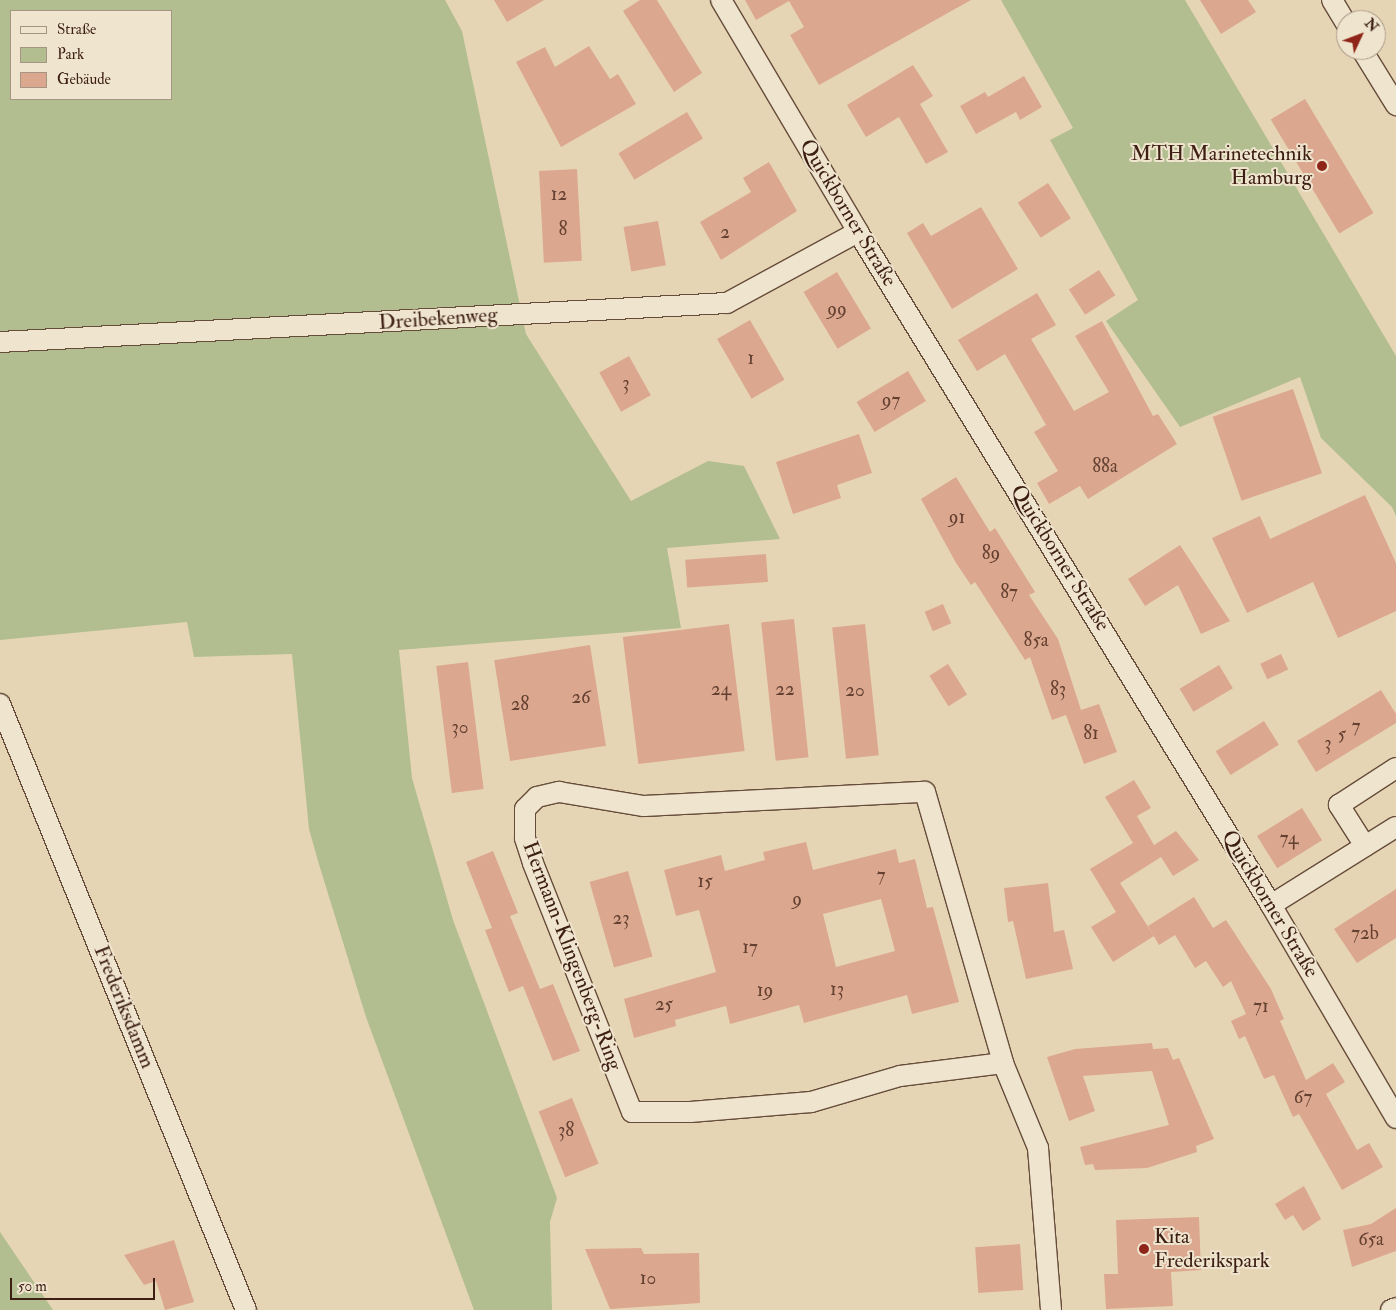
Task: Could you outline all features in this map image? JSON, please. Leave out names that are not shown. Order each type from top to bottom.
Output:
[{"type":"street","name":"Quickborner Straße","points":[[721,0],[858,232],[1271,905],[1396,1118]]},
{"type":"street","points":[[1368,60],[1396,105]]},
{"type":"street","name":"Dreibekenweg","points":[[0,342],[727,302],[858,232]]},
{"type":"street","name":"Frederiksdamm","points":[[0,704],[246,1310]]},
{"type":"street","points":[[1365,846],[1339,805],[1396,768]]},
{"type":"street","name":"Hermann-Klingenberg-Ring","points":[[1003,1063],[900,1076],[811,1102],[690,1112],[632,1112],[524,838],[525,809],[537,797],[559,792],[644,806],[925,792],[1003,1063],[1038,1148],[1051,1310]]},
{"type":"street","points":[[1271,905],[1396,827]]},
{"type":"street","points":[[1391,1310],[1396,1308]]},
{"type":"green space","points":[[0,0],[445,0],[462,31],[526,334],[631,501],[708,461],[744,466],[780,539],[667,548],[681,628],[399,650],[412,778],[453,920],[557,1198],[550,1222],[552,1310],[474,1310],[366,1017],[309,829],[292,654],[194,657],[187,622],[0,640]]},
{"type":"green space","points":[[1001,0],[1185,0],[1396,356],[1396,516],[1392,507],[1321,438],[1300,377],[1180,427],[1106,321],[1138,300],[1050,140],[1073,128]]},
{"type":"green space","points":[[0,1232],[53,1310],[0,1310]]},
{"type":"building","points":[[494,0],[544,0],[507,22]]},
{"type":"building","points":[[640,0],[657,0],[702,73],[674,92],[623,11]]},
{"type":"building","points":[[745,0],[971,0],[819,85],[790,35],[804,27],[789,1],[756,20]]},
{"type":"building","points":[[1200,0],[1248,0],[1256,12],[1221,34]]},
{"type":"building","points":[[589,46],[610,79],[618,74],[636,104],[561,147],[516,62],[545,47],[555,67]]},
{"type":"building","points":[[913,65],[933,96],[920,104],[948,152],[926,164],[899,117],[866,137],[847,105]]},
{"type":"building","points":[[1024,76],[1042,107],[1020,120],[1016,112],[976,134],[960,106],[985,92],[988,97]]},
{"type":"building","name":"MTH Marinetechnik Hamburg","points":[[1305,99],[1374,213],[1339,234],[1271,120]]},
{"type":"building","points":[[687,112],[703,139],[634,180],[618,153]]},
{"type":"building","points":[[769,162],[797,211],[721,260],[700,222],[751,192],[743,178]]},
{"type":"building","points":[[577,169],[582,261],[544,263],[539,171]]},
{"type":"building","points":[[1048,183],[1071,218],[1041,238],[1018,203]]},
{"type":"building","points":[[981,207],[1018,269],[952,309],[907,233],[923,223],[931,236]]},
{"type":"building","points":[[658,221],[666,265],[631,271],[624,227]]},
{"type":"building","points":[[1099,270],[1115,295],[1085,315],[1069,290]]},
{"type":"building","points":[[837,272],[871,329],[838,349],[804,292]]},
{"type":"building","points":[[1037,293],[1056,325],[1031,339],[1074,411],[1109,392],[1075,336],[1102,321],[1153,416],[1158,414],[1177,444],[1088,499],[1080,486],[1049,504],[1037,483],[1058,471],[1034,432],[1046,425],[1005,354],[977,371],[958,340]]},
{"type":"building","points":[[750,320],[784,380],[752,399],[717,339]]},
{"type":"building","points":[[629,356],[651,395],[621,412],[599,372]]},
{"type":"building","points":[[908,371],[926,401],[875,432],[857,402]]},
{"type":"building","points":[[1293,389],[1322,473],[1242,501],[1213,417]]},
{"type":"building","points":[[859,434],[872,473],[837,485],[841,498],[793,514],[776,462]]},
{"type":"building","points":[[956,477],[990,532],[995,528],[1035,592],[1029,595],[1058,639],[1081,710],[1099,704],[1117,752],[1084,764],[1066,715],[1052,720],[1030,657],[1025,660],[975,582],[971,585],[956,563],[921,499]]},
{"type":"building","points":[[1365,495],[1396,563],[1396,611],[1338,638],[1313,582],[1247,613],[1212,538],[1260,516],[1270,539]]},
{"type":"building","points":[[1180,545],[1230,621],[1201,634],[1178,585],[1145,606],[1128,579]]},
{"type":"building","points":[[766,554],[768,582],[687,588],[685,560]]},
{"type":"building","points":[[943,604],[951,623],[933,631],[925,612]]},
{"type":"building","points":[[794,619],[809,757],[776,761],[761,622]]},
{"type":"building","points":[[729,624],[745,751],[638,764],[623,637]]},
{"type":"building","points":[[865,624],[879,755],[846,759],[832,627]]},
{"type":"building","points":[[590,645],[606,746],[510,761],[494,660]]},
{"type":"building","points":[[1281,654],[1288,669],[1267,679],[1260,664]]},
{"type":"building","points":[[468,662],[484,789],[452,793],[436,666]]},
{"type":"building","points":[[948,664],[967,695],[948,706],[929,676]]},
{"type":"building","points":[[1219,665],[1233,688],[1193,712],[1180,689]]},
{"type":"building","points":[[1381,690],[1396,714],[1396,723],[1316,772],[1297,741]]},
{"type":"building","points":[[1264,721],[1279,745],[1230,775],[1216,751]]},
{"type":"building","points":[[1134,780],[1151,808],[1137,816],[1154,845],[1176,831],[1199,860],[1173,876],[1161,857],[1120,883],[1154,936],[1113,962],[1091,927],[1116,912],[1090,869],[1133,843],[1105,797]]},
{"type":"building","points":[[1302,808],[1322,840],[1277,868],[1257,836]]},
{"type":"building","points":[[806,842],[813,870],[896,849],[899,863],[915,859],[927,908],[933,907],[959,1002],[912,1014],[907,995],[804,1023],[799,1005],[730,1024],[726,1006],[675,1020],[676,1026],[634,1038],[624,999],[716,972],[699,910],[676,916],[664,870],[721,855],[725,871],[765,860],[763,852]],"holes":[[[881,899],[895,951],[836,967],[823,914]]]},
{"type":"building","points":[[493,851],[518,913],[510,916],[540,989],[553,984],[580,1051],[553,1061],[523,986],[509,992],[485,930],[492,928],[466,862]]},
{"type":"building","points":[[628,871],[653,957],[614,968],[590,882]]},
{"type":"building","points":[[1048,883],[1054,932],[1064,930],[1073,969],[1026,979],[1013,921],[1008,922],[1004,888]]},
{"type":"building","points":[[1396,889],[1396,938],[1357,963],[1334,929]]},
{"type":"building","points":[[1194,897],[1213,928],[1226,920],[1271,989],[1284,1019],[1280,1021],[1306,1080],[1333,1063],[1345,1082],[1326,1094],[1357,1150],[1369,1143],[1383,1167],[1342,1190],[1299,1114],[1293,1117],[1274,1075],[1264,1079],[1245,1036],[1239,1039],[1231,1021],[1246,1014],[1231,981],[1223,987],[1206,961],[1195,968],[1175,935],[1159,945],[1148,926]]},
{"type":"building","points":[[1152,1043],[1153,1049],[1168,1048],[1173,1060],[1179,1058],[1214,1139],[1196,1146],[1197,1152],[1147,1168],[1095,1170],[1093,1164],[1085,1165],[1080,1147],[1169,1125],[1152,1071],[1083,1076],[1095,1111],[1069,1121],[1047,1057],[1075,1049]]},
{"type":"building","points":[[572,1098],[599,1164],[565,1177],[539,1111]]},
{"type":"building","points":[[1304,1186],[1321,1219],[1303,1231],[1293,1215],[1285,1220],[1275,1204]]},
{"type":"building","points":[[1396,1208],[1396,1251],[1352,1267],[1343,1230],[1371,1224]]},
{"type":"building","points":[[1199,1217],[1201,1270],[1171,1272],[1173,1306],[1106,1309],[1104,1274],[1118,1274],[1116,1220]]},
{"type":"building","points":[[174,1240],[194,1302],[165,1310],[156,1281],[144,1285],[124,1255]]},
{"type":"building","points":[[1020,1244],[1023,1290],[978,1293],[975,1247]]},
{"type":"building","points":[[641,1248],[644,1254],[699,1253],[700,1303],[610,1309],[585,1249]]},
{"type":"place","name":"MTH Marinetechnik Hamburg","points":[[1322,166]]},
{"type":"place","name":"Kita Frederikspark","points":[[1144,1249]]}]
